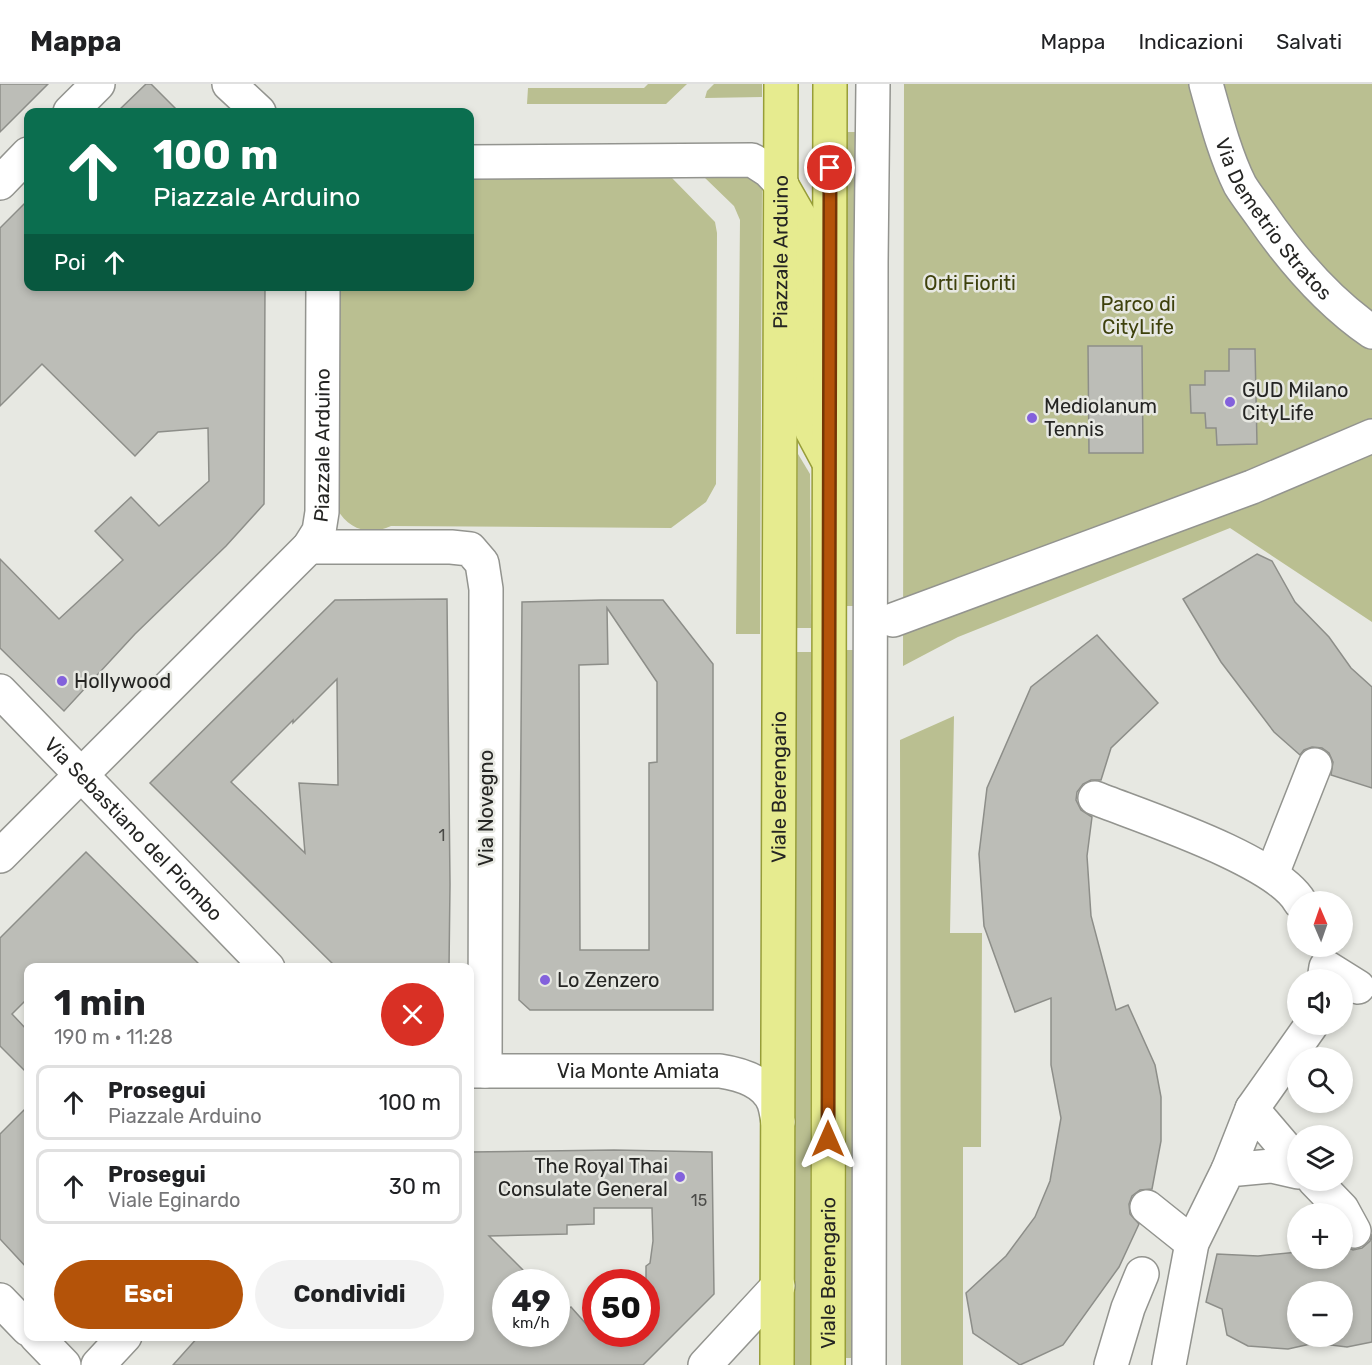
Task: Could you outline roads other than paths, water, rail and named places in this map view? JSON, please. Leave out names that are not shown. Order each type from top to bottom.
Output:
[{"type":"main road","points":[[781,84],[782,185],[805,226],[806,414],[812,431],[826,456],[830,475]]},
{"type":"main road","points":[[830,84],[830,475]]},
{"type":"main road","name":"Piazzale Arduino","points":[[779,641],[782,185]]},
{"type":"main road","name":"Viale Berengario","points":[[828,1365],[830,475]]},
{"type":"main road","name":"Viale Berengario","points":[[777,1365],[779,641]]},
{"type":"street","points":[[74,108],[98,84]]},
{"type":"street","points":[[229,84],[255,108]]},
{"type":"street","points":[[869,1365],[873,84]]},
{"type":"street","name":"Via Demetrio Stratos","points":[[1206,84],[1218,126],[1240,185],[1246,194],[1284,248],[1307,274],[1350,316],[1372,332]]},
{"type":"street","points":[[0,183],[24,158]]},
{"type":"street","name":"Piazzale Arduino","points":[[474,162],[752,160],[769,171],[782,185]]},
{"type":"street","name":"Piazzale Arduino","points":[[309,547],[319,531],[322,512],[323,291]]},
{"type":"street","points":[[893,620],[1252,487],[1372,436]]},
{"type":"street","points":[[0,856],[309,547]]},
{"type":"street","name":"Piazzale Arduino","points":[[309,547],[470,549]]},
{"type":"street","name":"Via Novegno","points":[[470,549],[482,563],[486,589],[477,1071]]},
{"type":"street","name":"Via Sebastiano del Piombo","points":[[0,691],[263,963]]},
{"type":"street","points":[[1272,874],[1315,765]]},
{"type":"street","points":[[1095,798],[1186,834],[1272,874],[1293,891]]},
{"type":"street","points":[[1323,964],[1358,990]]},
{"type":"street","points":[[1169,1365],[1192,1243],[1228,1170],[1252,1109],[1304,1035]]},
{"type":"street","name":"Via Monte Amiata","points":[[477,1071],[720,1071],[760,1085],[773,1101],[778,1122]]},
{"type":"street","points":[[1252,1109],[1287,1150]]},
{"type":"street","points":[[1228,1170],[1272,1166],[1287,1169]]},
{"type":"street","points":[[1325,1191],[1342,1209],[1354,1231]]},
{"type":"street","points":[[1147,1207],[1192,1243]]},
{"type":"street","points":[[1111,1365],[1128,1308],[1142,1274]]},
{"type":"street","points":[[705,1365],[778,1286]]},
{"type":"street","points":[[0,1300],[24,1325]]},
{"type":"street","points":[[41,1341],[64,1365]]},
{"type":"street","points":[[98,1365],[120,1341]]},
{"type":"place","name":"GUD Milano CityLife","points":[[1230,402]]},
{"type":"place","name":"Mediolanum Tennis","points":[[1032,418]]},
{"type":"place","name":"Hollywood","points":[[62,681]]},
{"type":"place","name":"Lo Zenzero","points":[[545,980]]},
{"type":"place","name":"The Royal Thai Consulate General","points":[[680,1177]]},
{"type":"park label","name":"Orti Fioriti","points":[[970,283]]},
{"type":"park label","name":"Parco di CityLife","points":[[1138,316]]}]
